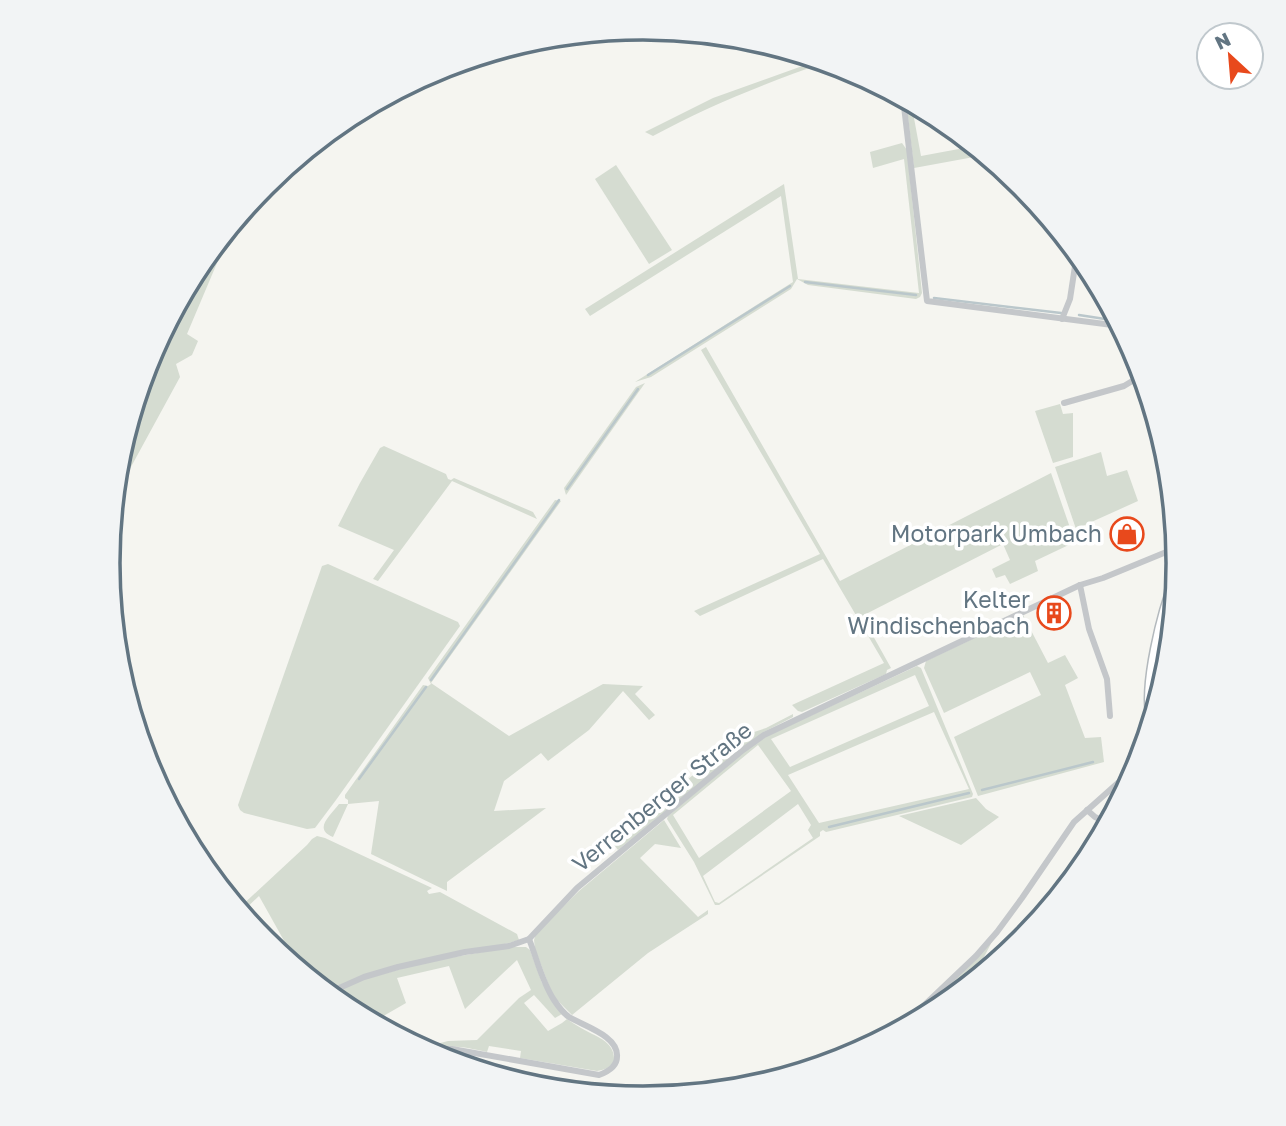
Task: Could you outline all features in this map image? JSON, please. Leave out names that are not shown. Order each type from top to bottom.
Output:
[{"type":"street","points":[[904,110],[927,301],[1108,325]]},
{"type":"street","points":[[1062,319],[1070,299],[1075,268]]},
{"type":"street","points":[[1065,403],[1124,386],[1133,381]]},
{"type":"street","name":"Verrenberger Straße","points":[[529,939],[577,888],[764,735],[1080,585],[1166,553]]},
{"type":"street","points":[[1080,585],[1088,629],[1107,679],[1110,716]]},
{"type":"street","points":[[934,997],[997,932],[1074,822],[1117,784]]},
{"type":"street","points":[[1087,810],[1099,819]]},
{"type":"street","points":[[339,988],[398,967],[465,952],[509,946],[529,939],[545,983],[559,1007],[565,1014],[609,1038],[617,1053],[617,1060],[611,1069],[598,1075],[451,1049]]},
{"type":"shaded area","points":[[803,66],[810,68],[738,96],[653,136],[645,132],[713,98]]},
{"type":"shaded area","points":[[907,112],[916,117],[921,156],[962,148],[972,157],[914,168]]},
{"type":"shaded area","points":[[902,143],[907,150],[922,293],[920,297],[916,299],[808,285],[797,279],[791,289],[651,377],[635,382],[793,282],[781,196],[590,316],[585,309],[784,184],[798,279],[919,293],[904,159],[873,168],[870,152]]},
{"type":"shaded area","points":[[616,165],[672,250],[649,264],[595,179]]},
{"type":"shaded area","points":[[229,243],[217,263],[187,334],[198,341],[192,355],[176,364],[180,377],[128,471],[138,428],[160,363],[190,302]]},
{"type":"shaded area","points":[[706,347],[840,581],[1051,473],[1075,542],[1035,561],[1038,571],[1010,584],[1005,575],[996,578],[992,569],[1010,560],[1003,544],[862,616],[891,668],[886,674],[802,712],[798,711],[792,705],[884,663],[823,559],[700,616],[694,611],[820,554],[701,350]]},
{"type":"shaded area","points":[[645,383],[566,495],[564,488],[636,387]]},
{"type":"shaded area","points":[[1060,404],[1063,414],[1073,413],[1073,457],[1053,463],[1035,411]]},
{"type":"shaded area","points":[[384,446],[446,474],[448,479],[454,478],[533,512],[537,519],[452,481],[378,581],[373,579],[394,550],[338,526],[380,448]]},
{"type":"shaded area","points":[[1101,452],[1107,476],[1127,470],[1138,501],[1076,529],[1055,467]]},
{"type":"shaded area","points":[[555,500],[561,501],[431,683],[509,736],[603,684],[643,686],[635,694],[655,715],[649,720],[623,691],[589,730],[548,761],[541,753],[504,781],[494,811],[546,808],[447,882],[447,891],[371,854],[379,801],[348,804],[345,795],[423,685],[431,684],[428,678]]},
{"type":"shaded area","points":[[328,564],[458,622],[460,626],[315,828],[307,829],[244,813],[238,805],[322,566]]},
{"type":"shaded area","points":[[1023,615],[1048,663],[1065,655],[1078,678],[1065,685],[1085,738],[1101,737],[1104,762],[978,796],[954,737],[1041,695],[1030,672],[944,713],[924,668],[926,661]]},
{"type":"shaded area","points":[[917,666],[921,668],[973,794],[972,797],[826,832],[823,830],[820,836],[719,905],[715,905],[694,862],[667,819],[745,751],[767,736]],"holes":[[[915,675],[929,706],[790,767],[771,739]],[[934,712],[969,789],[819,823],[788,775]],[[758,745],[791,791],[699,858],[673,815]],[[798,804],[811,825],[808,830],[813,838],[719,903],[715,902],[703,876]]]},
{"type":"shaded area","points":[[793,714],[793,717],[764,732],[618,850],[612,842],[739,737],[766,728]]},
{"type":"shaded area","points":[[976,798],[986,809],[999,817],[961,845],[899,816]]},
{"type":"shaded area","points":[[339,804],[348,804],[333,837],[327,834],[324,830],[325,822]]},
{"type":"shaded area","points":[[664,820],[681,848],[655,844],[640,858],[698,917],[708,910],[708,914],[648,953],[572,1015],[554,997],[535,949],[536,933],[579,891]]},
{"type":"shaded area","points":[[317,836],[325,838],[432,888],[427,891],[429,894],[440,892],[517,934],[519,940],[365,975],[337,986],[287,946],[259,896],[248,906],[245,902]]},
{"type":"shaded area","points":[[997,932],[982,961],[926,1002]]},
{"type":"shaded area","points":[[526,947],[530,950],[542,983],[562,1014],[555,1018],[534,995],[524,1003],[548,1031],[567,1019],[604,1041],[612,1049],[614,1062],[597,1071],[520,1058],[521,1051],[489,1046],[487,1052],[438,1044],[477,1040],[519,998],[531,990],[517,960],[465,1009],[449,966],[397,978],[406,1003],[383,1016],[341,989],[365,979],[426,962]]},
{"type":"waterway","points":[[805,282],[916,295]]},
{"type":"waterway","points":[[648,375],[790,286]]},
{"type":"waterway","points":[[934,298],[1061,313]]},
{"type":"waterway","points":[[1079,315],[1105,319]]},
{"type":"waterway","points":[[567,489],[638,389]]},
{"type":"waterway","points":[[431,680],[559,500]]},
{"type":"waterway","points":[[359,779],[426,687]]},
{"type":"waterway","points":[[982,790],[1093,762]]},
{"type":"waterway","points":[[829,827],[969,793]]},
{"type":"place","name":"Motorpark Umbach","points":[[1127,534]]},
{"type":"place","name":"Kelter Windischenbach","points":[[1054,613]]}]
